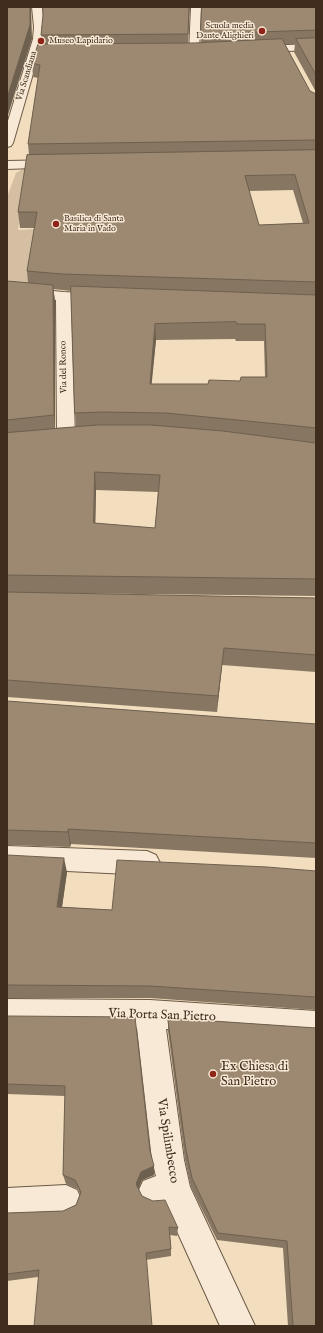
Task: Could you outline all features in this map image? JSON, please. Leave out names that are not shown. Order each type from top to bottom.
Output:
[{"type":"street","name":"Via Scandiana","points":[[7,143],[38,53],[40,27],[37,7]]},
{"type":"street","points":[[194,52],[196,7]]},
{"type":"street","points":[[244,50],[316,47]]},
{"type":"street","points":[[285,48],[292,61]]},
{"type":"street","points":[[7,165],[70,164]]},
{"type":"street","points":[[7,290],[63,296],[112,298]]},
{"type":"street","name":"Via del Ronco","points":[[63,296],[66,438]]},
{"type":"street","points":[[7,857],[171,864]]},
{"type":"street","name":"Via Porta San Pietro","points":[[7,1013],[150,1014],[316,1025]]},
{"type":"street","name":"Via Spilimbecco","points":[[150,1014],[168,1160],[164,1191],[238,1326]]},
{"type":"street","points":[[7,1204],[66,1201]]},
{"type":"shaded area","points":[[23,169],[53,169],[22,196],[18,230],[36,229],[27,287],[7,285],[7,197],[16,173]]},
{"type":"building","points":[[7,7],[30,7],[30,25],[7,98]]},
{"type":"building","points":[[43,7],[189,7],[188,34],[41,35]]},
{"type":"building","points":[[202,7],[316,7],[316,30],[201,34]]},
{"type":"building","points":[[316,38],[316,75],[296,39]]},
{"type":"building","points":[[282,39],[310,91],[316,94],[316,140],[28,144],[40,65],[32,63],[38,44],[194,43]]},
{"type":"building","points":[[316,150],[316,282],[62,274],[27,271],[37,212],[18,212],[27,155]],"holes":[[[295,175],[309,223],[259,225],[245,176]]]},
{"type":"building","points":[[7,281],[53,285],[54,415],[7,420]]},
{"type":"building","points":[[71,286],[316,295],[316,428],[166,413],[75,413]],"holes":[[[236,322],[237,324],[265,324],[267,377],[241,377],[240,381],[209,380],[208,384],[150,384],[155,324]]]},
{"type":"building","points":[[97,425],[151,425],[223,431],[316,443],[316,579],[7,575],[7,433]],"holes":[[[95,472],[160,475],[155,528],[94,523]]]},
{"type":"building","points":[[7,592],[316,598],[316,655],[224,648],[218,696],[7,680]]},
{"type":"building","points":[[7,701],[316,724],[316,843],[68,829],[68,832],[7,830]]},
{"type":"building","points":[[7,855],[64,858],[57,907],[112,910],[117,860],[267,867],[316,871],[316,997],[150,986],[7,985]]},
{"type":"building","points":[[7,1016],[135,1017],[150,1151],[154,1166],[141,1172],[136,1184],[142,1196],[153,1201],[165,1200],[178,1228],[169,1227],[171,1249],[146,1253],[152,1326],[34,1326],[39,1270],[7,1274],[7,1213],[63,1211],[76,1205],[81,1192],[75,1180],[63,1175],[65,1086],[7,1084]]},
{"type":"building","points":[[168,1018],[316,1028],[316,1326],[293,1326],[287,1241],[218,1233],[192,1178],[186,1150]]},
{"type":"place","name":"Scuola media Dante Alighieri","points":[[262,31]]},
{"type":"place","name":"Museo Lapidario","points":[[41,41]]},
{"type":"place","name":"Basilica di Santa Maria in Vado","points":[[56,224]]},
{"type":"place","name":"Ex Chiesa di San Pietro","points":[[213,1074]]}]
